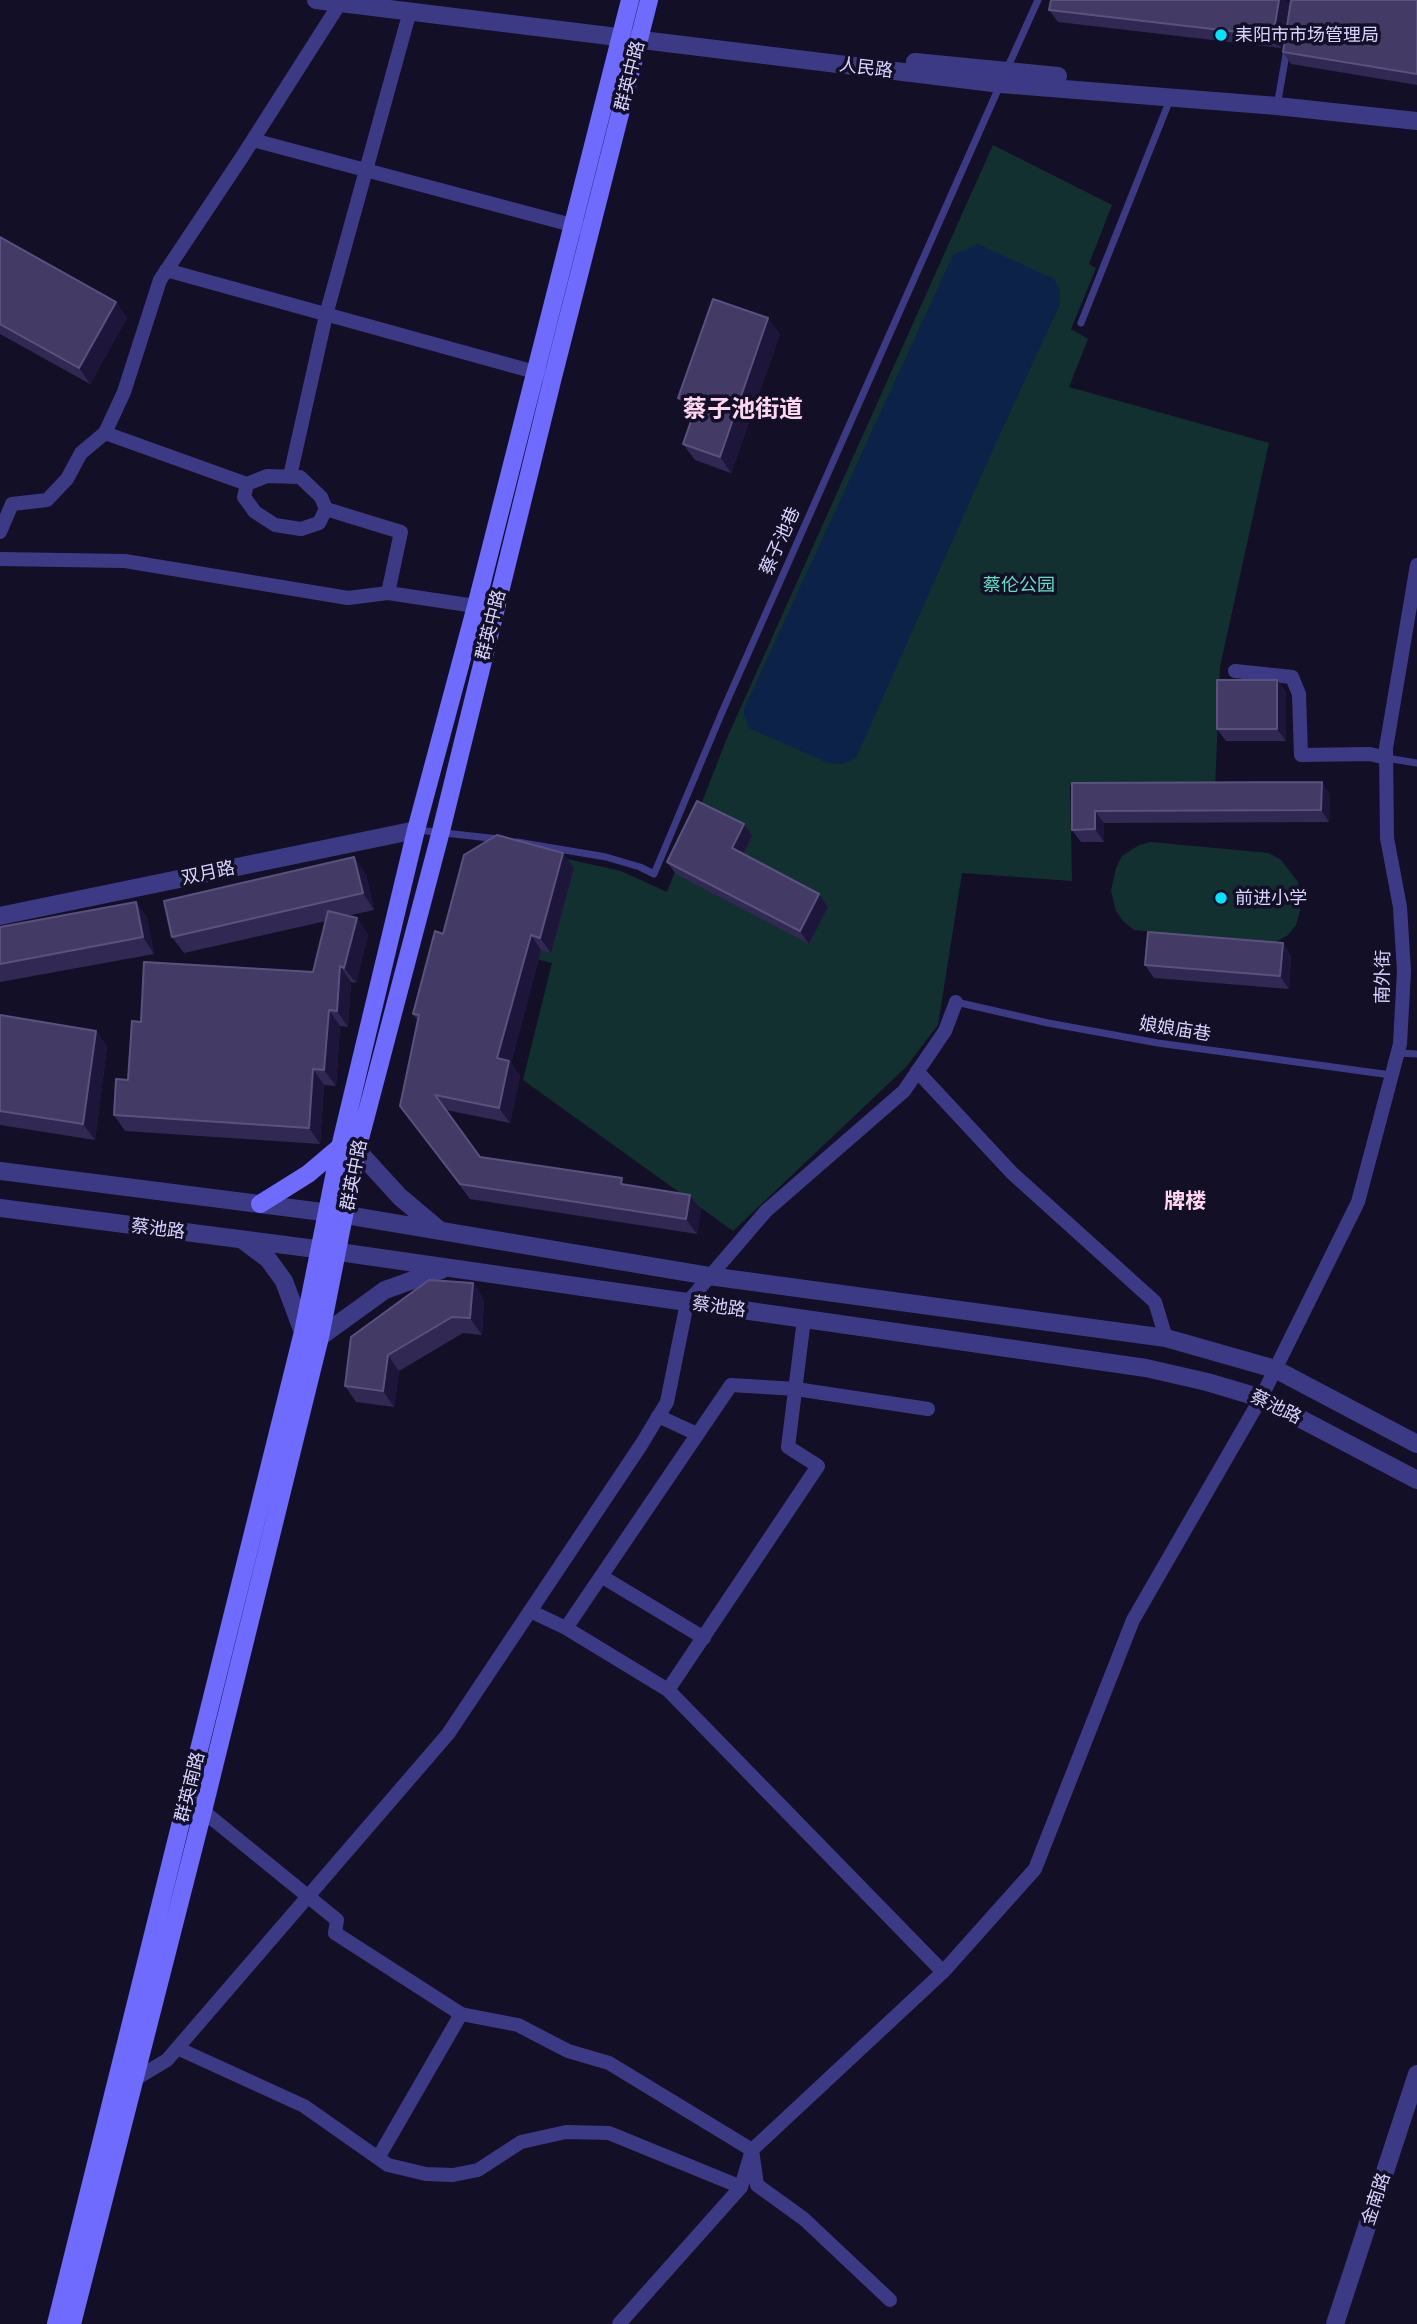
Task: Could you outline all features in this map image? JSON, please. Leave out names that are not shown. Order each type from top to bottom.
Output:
[{"type":"main road","name":"群英中路","points":[[349,1148],[441,831],[553,377],[630,0]]},
{"type":"main road","name":"群英中路","points":[[330,1251],[416,830],[535,371],[641,35],[649,0]]},
{"type":"main road","points":[[260,1204],[349,1148]]},
{"type":"main road","name":"群英南路","points":[[72,2324],[203,1811],[330,1251]]},
{"type":"main road","name":"群英南路","points":[[56,2324],[312,1335]]},
{"type":"street","name":"人民路","points":[[316,0],[404,6],[1171,97],[1278,100],[1417,121]]},
{"type":"street","points":[[0,532],[12,504],[47,500],[67,479],[81,453],[105,433],[124,392],[160,280],[342,1]]},
{"type":"street","points":[[289,476],[326,315],[367,170],[404,6]]},
{"type":"street","name":"人民路","points":[[1003,78],[1417,110]]},
{"type":"street","points":[[253,140],[582,227]]},
{"type":"street","points":[[166,270],[553,377]]},
{"type":"street","points":[[105,433],[247,484],[267,477],[300,477],[321,497],[326,509],[319,523],[302,529],[275,525],[256,512],[244,497],[247,484]]},
{"type":"street","points":[[326,509],[401,532],[388,593]]},
{"type":"street","points":[[0,559],[125,561],[348,598],[388,593],[495,609]]},
{"type":"street","name":"南外街","points":[[752,2150],[943,1972],[1035,1869],[1133,1620],[1261,1398],[1358,1202],[1398,1053],[1404,971],[1400,906],[1387,838],[1386,758],[1417,565]]},
{"type":"street","points":[[1235,671],[1292,677],[1299,694],[1301,755],[1370,754],[1386,758]]},
{"type":"street","name":"双月路","points":[[0,916],[416,830]]},
{"type":"street","points":[[132,2081],[167,2060],[448,1734],[667,1402],[687,1303],[766,1211],[904,1091],[945,1031],[956,1002]]},
{"type":"street","points":[[917,1071],[1012,1173],[1155,1302],[1166,1338]]},
{"type":"street","points":[[349,1148],[440,1231]]},
{"type":"street","name":"蔡池路","points":[[0,1171],[337,1214],[709,1276],[1166,1338],[1275,1369],[1417,1444]]},
{"type":"street","name":"蔡池路","points":[[0,1208],[330,1251],[1146,1368],[1207,1381],[1261,1398],[1417,1480]]},
{"type":"street","points":[[241,1239],[268,1259],[284,1281],[312,1335],[385,1290],[445,1268]]},
{"type":"street","points":[[668,1690],[818,1466],[788,1447],[804,1319]]},
{"type":"street","points":[[566,1628],[731,1385],[796,1389],[928,1409]]},
{"type":"street","points":[[659,1416],[697,1434]]},
{"type":"street","points":[[601,1576],[704,1638]]},
{"type":"street","points":[[530,1611],[566,1628],[668,1690],[943,1972]]},
{"type":"street","points":[[203,1811],[337,1920],[335,1933],[461,2014],[518,2025],[568,2051],[609,2063],[752,2150]]},
{"type":"street","points":[[378,2158],[461,2014]]},
{"type":"street","points":[[177,2048],[304,2106],[388,2165],[426,2174],[453,2175],[478,2169],[521,2141],[566,2132],[609,2133],[741,2187]]},
{"type":"street","name":"金南路","points":[[1335,2324],[1417,2074]]},
{"type":"street","name":"金南路","points":[[1342,2324],[1371,2228],[1417,2098]]},
{"type":"street","points":[[619,2324],[741,2187],[752,2150]]},
{"type":"street","points":[[752,2150],[757,2185],[804,2219],[890,2300]]},
{"type":"lane","name":"蔡子池巷","points":[[416,830],[441,831],[606,857],[640,866],[654,874],[740,672],[1038,0]]},
{"type":"lane","points":[[1278,100],[1289,37]]},
{"type":"lane","points":[[1082,323],[1171,97]]},
{"type":"lane","points":[[1386,758],[1417,763]]},
{"type":"lane","name":"娘娘庙巷","points":[[956,1002],[1048,1023],[1158,1043],[1392,1076]]},
{"type":"lane","points":[[1398,1053],[1417,1054]]},
{"type":"green space","name":"蔡伦公园","points":[[993,145],[1112,205],[1089,264],[1096,268],[1071,329],[1088,339],[1069,387],[1269,443],[1220,667],[1215,789],[1070,785],[1072,881],[962,873],[938,1025],[906,1067],[733,1231],[523,1080],[552,963],[453,938],[508,846],[621,871],[667,892],[727,738]]},
{"type":"green space","points":[[1151,842],[1269,853],[1281,860],[1298,882],[1300,911],[1296,925],[1288,935],[1273,944],[1134,930],[1116,911],[1111,891],[1116,868],[1122,856],[1139,845]]},
{"type":"water","points":[[978,244],[1054,279],[1060,290],[1060,304],[856,758],[842,764],[828,763],[749,728],[744,709],[953,255]]},
{"type":"building","name":"耒阳市市场管理局","points":[[1051,0],[1279,0],[1273,36],[1049,10]]},
{"type":"building","points":[[1291,0],[1417,0],[1417,74],[1283,52]]},
{"type":"building","points":[[0,237],[116,302],[79,368],[0,324]]},
{"type":"building","points":[[713,299],[768,318],[720,457],[683,444],[697,404],[678,398]]},
{"type":"building","points":[[1217,680],[1277,680],[1277,729],[1217,729]]},
{"type":"building","points":[[1322,782],[1321,810],[1095,811],[1095,829],[1072,830],[1072,783]]},
{"type":"building","points":[[697,801],[744,824],[732,848],[819,894],[800,931],[667,862]]},
{"type":"building","points":[[497,835],[563,853],[540,938],[531,935],[497,1058],[509,1061],[499,1108],[435,1095],[480,1157],[622,1178],[621,1184],[690,1195],[686,1219],[460,1184],[400,1106],[419,1015],[413,1014],[435,931],[443,934],[464,855]]},
{"type":"building","points":[[354,857],[363,893],[172,937],[164,901]]},
{"type":"building","points":[[136,902],[143,937],[0,964],[0,927]]},
{"type":"building","points":[[328,911],[357,918],[344,968],[340,966],[337,1011],[329,1010],[324,1070],[313,1069],[309,1128],[114,1115],[116,1079],[128,1080],[132,1021],[141,1022],[144,962],[313,972]]},
{"type":"building","points":[[1148,932],[1283,943],[1280,976],[1145,965]]},
{"type":"building","points":[[0,1015],[96,1031],[83,1124],[0,1111]]},
{"type":"building","points":[[429,1280],[473,1283],[470,1318],[452,1317],[388,1355],[383,1391],[345,1386],[351,1337]]},
{"type":"place","name":"耒阳市市场管理局","points":[[1221,35]]},
{"type":"place","name":"前进小学","points":[[1221,898]]},
{"type":"district","name":"蔡子池街道","points":[[743,409]]},
{"type":"district","name":"牌楼","points":[[1185,1201]]}]
